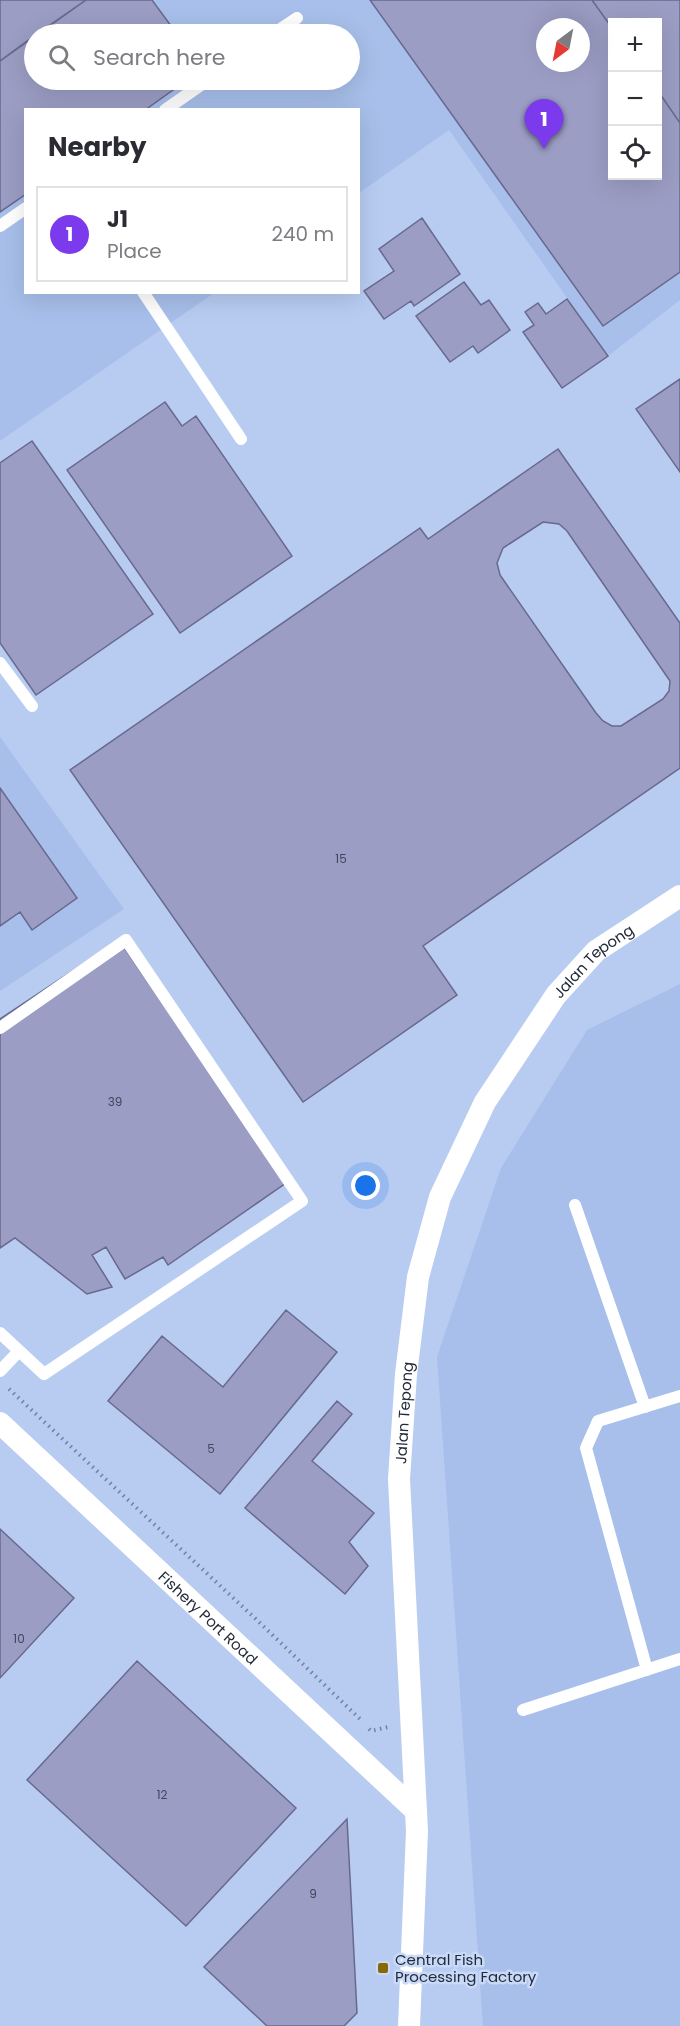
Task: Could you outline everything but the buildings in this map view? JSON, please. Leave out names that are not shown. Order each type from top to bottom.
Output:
[{"type":"street","name":"Jalan Tepong","points":[[409,2026],[416,1811],[400,1468],[406,1374],[418,1277],[440,1197],[485,1102],[556,995],[596,951],[680,896]]},
{"type":"street","name":"Fishery Port Road","points":[[0,1423],[416,1811]]},
{"type":"lane","points":[[288,24],[297,18]]},
{"type":"lane","points":[[168,108],[194,90]]},
{"type":"lane","points":[[0,226],[24,209]]},
{"type":"lane","points":[[144,294],[240,439]]},
{"type":"lane","points":[[0,663],[32,706]]},
{"type":"lane","points":[[0,1028],[126,940],[302,1201],[44,1374],[0,1333]]},
{"type":"lane","points":[[575,1205],[645,1407]]},
{"type":"lane","points":[[0,1371],[19,1351]]},
{"type":"lane","points":[[647,1670],[586,1448],[598,1421],[680,1396]]},
{"type":"lane","points":[[523,1710],[680,1659]]},
{"type":"path","points":[[7,1388],[259,1622],[371,1731],[411,1718]]},
{"type":"shaded area","points":[[0,0],[680,0],[680,300],[608,356],[449,130],[360,192],[360,108],[24,108],[24,294],[213,294],[0,441]]},
{"type":"shaded area","points":[[0,737],[124,909],[0,991]]},
{"type":"shaded area","points":[[680,984],[680,2026],[483,2026],[437,1357],[501,1168],[587,1030]]},
{"type":"place","name":"J1","points":[[544,149]]},
{"type":"place","name":"Central Fish Processing Factory","points":[[383,1968]]}]
